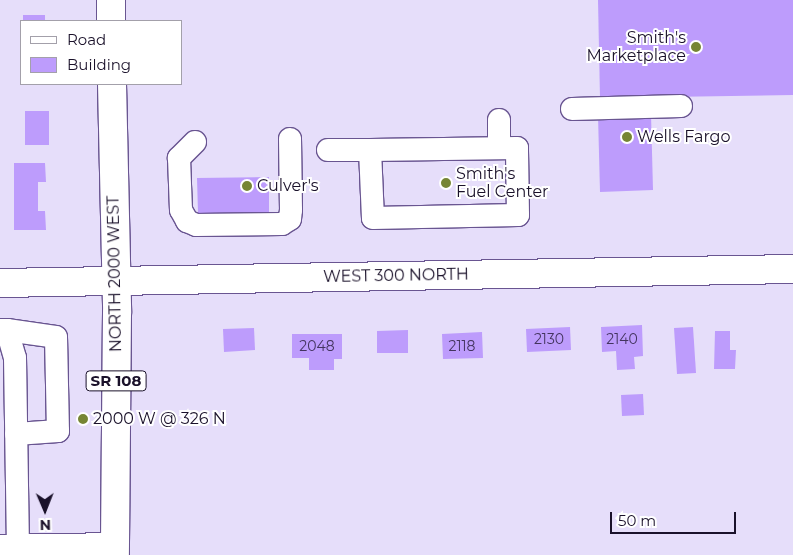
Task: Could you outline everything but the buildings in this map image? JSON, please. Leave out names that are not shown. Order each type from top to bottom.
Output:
[{"type":"main road","points":[[110,0],[111,20]]},
{"type":"main road","name":"NORTH 2000 WEST","points":[[112,85],[115,281],[115,550]]},
{"type":"main road","name":"WEST 300 NORTH","points":[[0,283],[793,269]]},
{"type":"street","points":[[572,109],[681,106]]},
{"type":"street","points":[[499,120],[499,148]]},
{"type":"street","points":[[196,142],[179,158],[181,210],[187,221],[196,225],[282,224],[290,219],[291,210],[290,139]]},
{"type":"street","points":[[328,150],[518,148],[518,215],[373,218],[370,150]]},
{"type":"street","points":[[3,330],[15,358],[16,434],[9,546],[115,550]]},
{"type":"street","points":[[3,330],[56,337],[58,431],[16,434]]},
{"type":"place","name":"Smith's Marketplace","points":[[696,47]]},
{"type":"place","name":"Wells Fargo","points":[[627,137]]},
{"type":"place","name":"Smith's Fuel Center","points":[[446,183]]},
{"type":"place","name":"Culver's","points":[[247,186]]},
{"type":"place","name":"2000 W @ 326 N","points":[[83,419]]}]
